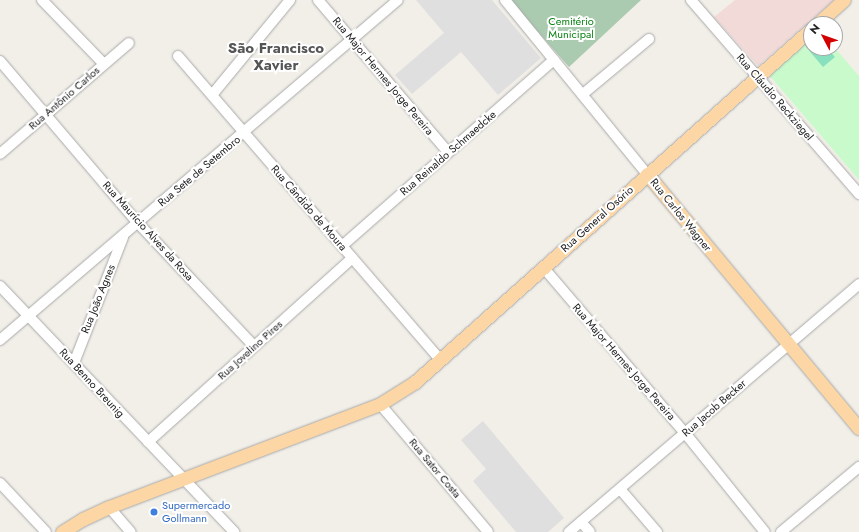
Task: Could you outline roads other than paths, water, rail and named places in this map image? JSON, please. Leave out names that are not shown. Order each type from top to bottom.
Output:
[{"type":"main road","points":[[826,16],[844,0]]},
{"type":"main road","name":"Rua General Osório","points":[[62,532],[82,518],[109,507],[380,404],[415,382],[803,36]]},
{"type":"main road","name":"Rua Carlos Wagner","points":[[647,174],[787,345],[859,428]]},
{"type":"street","points":[[42,0],[104,64]]},
{"type":"street","points":[[212,95],[290,0]]},
{"type":"street","name":"Rua Major Hermes Jorge Pereira","points":[[318,0],[448,152]]},
{"type":"street","name":"Rua Sete de Setembro","points":[[0,340],[398,0]]},
{"type":"street","name":"Rua Carlos Wagner","points":[[505,0],[647,174]]},
{"type":"street","name":"Rua Cláudio Reckziegel","points":[[691,0],[859,194]]},
{"type":"street","points":[[583,94],[649,38]]},
{"type":"street","name":"Rua Antônio Carlos","points":[[0,154],[129,43]]},
{"type":"street","name":"Rua Cândido de Moura","points":[[178,56],[440,360]]},
{"type":"street","name":"Rua Reinaldo Schmaedcke","points":[[342,246],[554,60]]},
{"type":"street","name":"Rua Maurício Alves da Rosa","points":[[0,61],[138,223],[254,346]]},
{"type":"street","name":"Rua João Agnes","points":[[74,363],[123,235]]},
{"type":"street","name":"Rua Jovelino Pires","points":[[148,442],[352,258]]},
{"type":"street","name":"Rua Major Hermes Jorge Pereira","points":[[543,268],[685,433],[765,532]]},
{"type":"street","name":"Rua Jacob Becker","points":[[569,532],[859,284]]},
{"type":"street","name":"Rua Benno Breunig","points":[[0,286],[234,532]]},
{"type":"street","name":"Rua Sator Costa","points":[[380,404],[488,532]]},
{"type":"street","points":[[781,532],[859,467]]},
{"type":"street","points":[[0,483],[46,532]]},
{"type":"street","points":[[620,489],[657,532]]},
{"type":"street","points":[[109,507],[131,532]]},
{"type":"street","points":[[581,522],[590,532]]},
{"type":"place","name":"Supermercado Gollmann","points":[[154,512]]},
{"type":"district","name":"São Francisco Xavier","points":[[276,56]]},
{"type":"park label","name":"Cemitério Municipal","points":[[571,28]]}]
